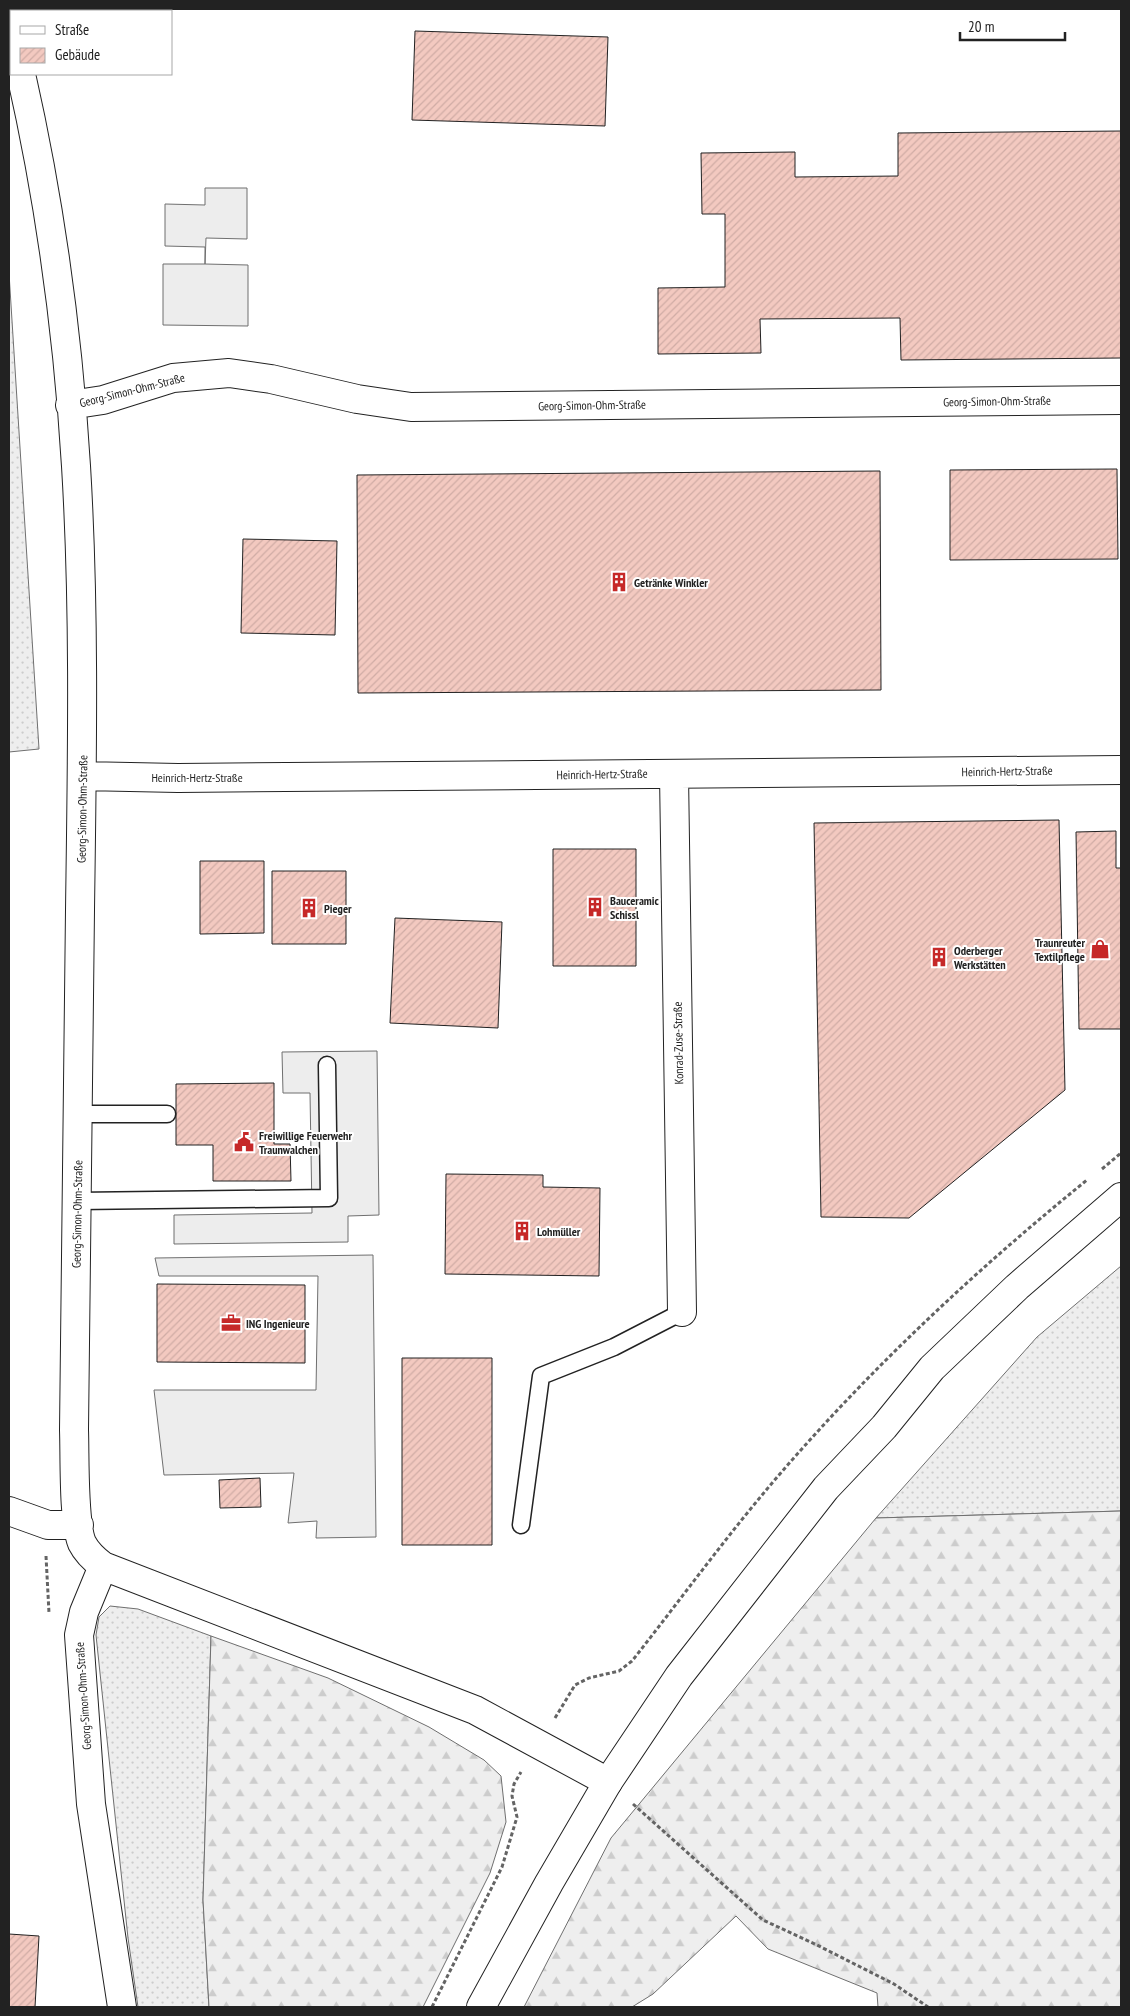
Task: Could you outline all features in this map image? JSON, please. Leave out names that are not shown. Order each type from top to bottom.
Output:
[{"type":"street","name":"Georg-Simon-Ohm-Straße","points":[[21,75],[37,146],[58,278],[76,464],[80,544],[82,776],[74,1430],[79,1525],[82,1543],[93,1558],[103,1566],[84,1612],[79,1635],[92,1804],[122,2007]]},
{"type":"street","name":"Georg-Simon-Ohm-Straße","points":[[70,405],[103,400],[173,378],[229,373],[271,379],[357,399],[411,407],[1121,400]]},
{"type":"street","name":"Heinrich-Hertz-Straße","points":[[82,776],[178,778],[1121,770]]},
{"type":"street","name":"Konrad-Zuse-Straße","points":[[674,774],[682,1312]]},
{"type":"street","points":[[481,2007],[548,1883],[608,1782],[679,1676],[826,1488],[884,1427],[932,1368],[1017,1287],[1121,1197]]},
{"type":"street","points":[[9,1511],[48,1525],[79,1525]]},
{"type":"street","points":[[103,1566],[475,1710],[608,1782]]},
{"type":"lane","points":[[77,1201],[329,1198],[327,1064]]},
{"type":"lane","points":[[78,1114],[167,1114]]},
{"type":"lane","points":[[521,1525],[541,1376],[614,1347],[682,1312]]},
{"type":"path","points":[[1099,1171],[1121,1153]]},
{"type":"path","points":[[432,2007],[502,1867],[517,1817],[512,1796],[514,1784],[575,1684],[619,1670],[632,1661],[779,1475],[880,1365],[1018,1235],[1092,1177]]},
{"type":"path","points":[[608,1782],[763,1920],[894,1984],[928,2007]]},
{"type":"green space","points":[[9,273],[39,749],[9,752]]},
{"type":"green space","points":[[1121,1266],[1121,1511],[876,1518],[1037,1337]]},
{"type":"green space","points":[[1121,1511],[1121,2007],[878,2007],[877,1993],[768,1949],[736,1916],[653,1994],[632,2007],[524,2007],[611,1838],[876,1518]]},
{"type":"green space","points":[[110,1606],[138,1609],[211,1636],[203,1900],[209,2007],[138,2007],[128,1938],[96,1635],[99,1617]]},
{"type":"green space","points":[[211,1636],[328,1678],[429,1727],[484,1760],[501,1776],[506,1822],[490,1873],[423,2007],[209,2007],[203,1900]]},
{"type":"shaded area","points":[[205,188],[247,188],[247,239],[206,238],[205,264],[205,247],[165,246],[165,204],[205,205]]},
{"type":"shaded area","points":[[163,264],[248,265],[248,326],[163,325]]},
{"type":"shaded area","points":[[377,1051],[379,1215],[348,1216],[348,1242],[174,1244],[174,1215],[312,1213],[310,1093],[283,1093],[282,1052]]},
{"type":"shaded area","points":[[373,1255],[376,1537],[316,1538],[317,1521],[288,1523],[294,1473],[164,1475],[154,1390],[316,1390],[318,1276],[159,1276],[155,1258]]},
{"type":"building","points":[[415,31],[608,37],[605,126],[412,120]]},
{"type":"building","points":[[1121,131],[1121,358],[901,360],[900,318],[760,319],[761,353],[658,354],[658,288],[725,287],[725,214],[702,214],[701,153],[795,152],[795,177],[898,176],[898,133]]},
{"type":"building","points":[[1117,469],[1118,559],[950,560],[950,470]]},
{"type":"building","name":"Getränke Winkler","points":[[880,471],[881,690],[358,693],[357,475]]},
{"type":"building","points":[[243,539],[337,541],[335,635],[241,633]]},
{"type":"building","name":"Oderberger Werkstätten","points":[[1059,820],[1065,1090],[909,1218],[821,1217],[814,823]]},
{"type":"building","name":"Traunreuter Textilpflege","points":[[1116,831],[1116,868],[1121,868],[1121,1029],[1079,1029],[1076,832]]},
{"type":"building","name":"Bauceramic Schissl","points":[[553,849],[636,849],[636,966],[553,966]]},
{"type":"building","points":[[200,861],[264,861],[264,933],[200,934]]},
{"type":"building","name":"Pieger","points":[[272,871],[346,871],[346,944],[272,944]]},
{"type":"building","points":[[395,918],[502,922],[498,1028],[390,1023]]},
{"type":"building","points":[[274,1083],[274,1144],[290,1144],[291,1181],[213,1181],[213,1145],[176,1145],[176,1084]]},
{"type":"building","name":"Lohmüller","points":[[446,1174],[543,1175],[543,1187],[600,1188],[599,1276],[445,1274]]},
{"type":"building","name":"ING Ingenieure","points":[[157,1284],[305,1285],[305,1363],[157,1362]]},
{"type":"building","points":[[402,1358],[492,1358],[492,1545],[402,1545]]},
{"type":"building","points":[[260,1478],[261,1507],[220,1508],[219,1480]]},
{"type":"building","points":[[9,1934],[39,1936],[35,2007],[9,2007]]},
{"type":"place","name":"Getränke Winkler","points":[[619,582]]},
{"type":"place","name":"Bauceramic Schissl","points":[[595,907]]},
{"type":"place","name":"Pieger","points":[[309,908]]},
{"type":"place","name":"Traunreuter Textilpflege","points":[[1100,949]]},
{"type":"place","name":"Oderberger Werkstätten","points":[[939,957]]},
{"type":"place","name":"Freiwillige Feuerwehr Traunwalchen","points":[[244,1142]]},
{"type":"place","name":"Lohmüller","points":[[522,1231]]},
{"type":"place","name":"ING Ingenieure","points":[[231,1323]]}]
